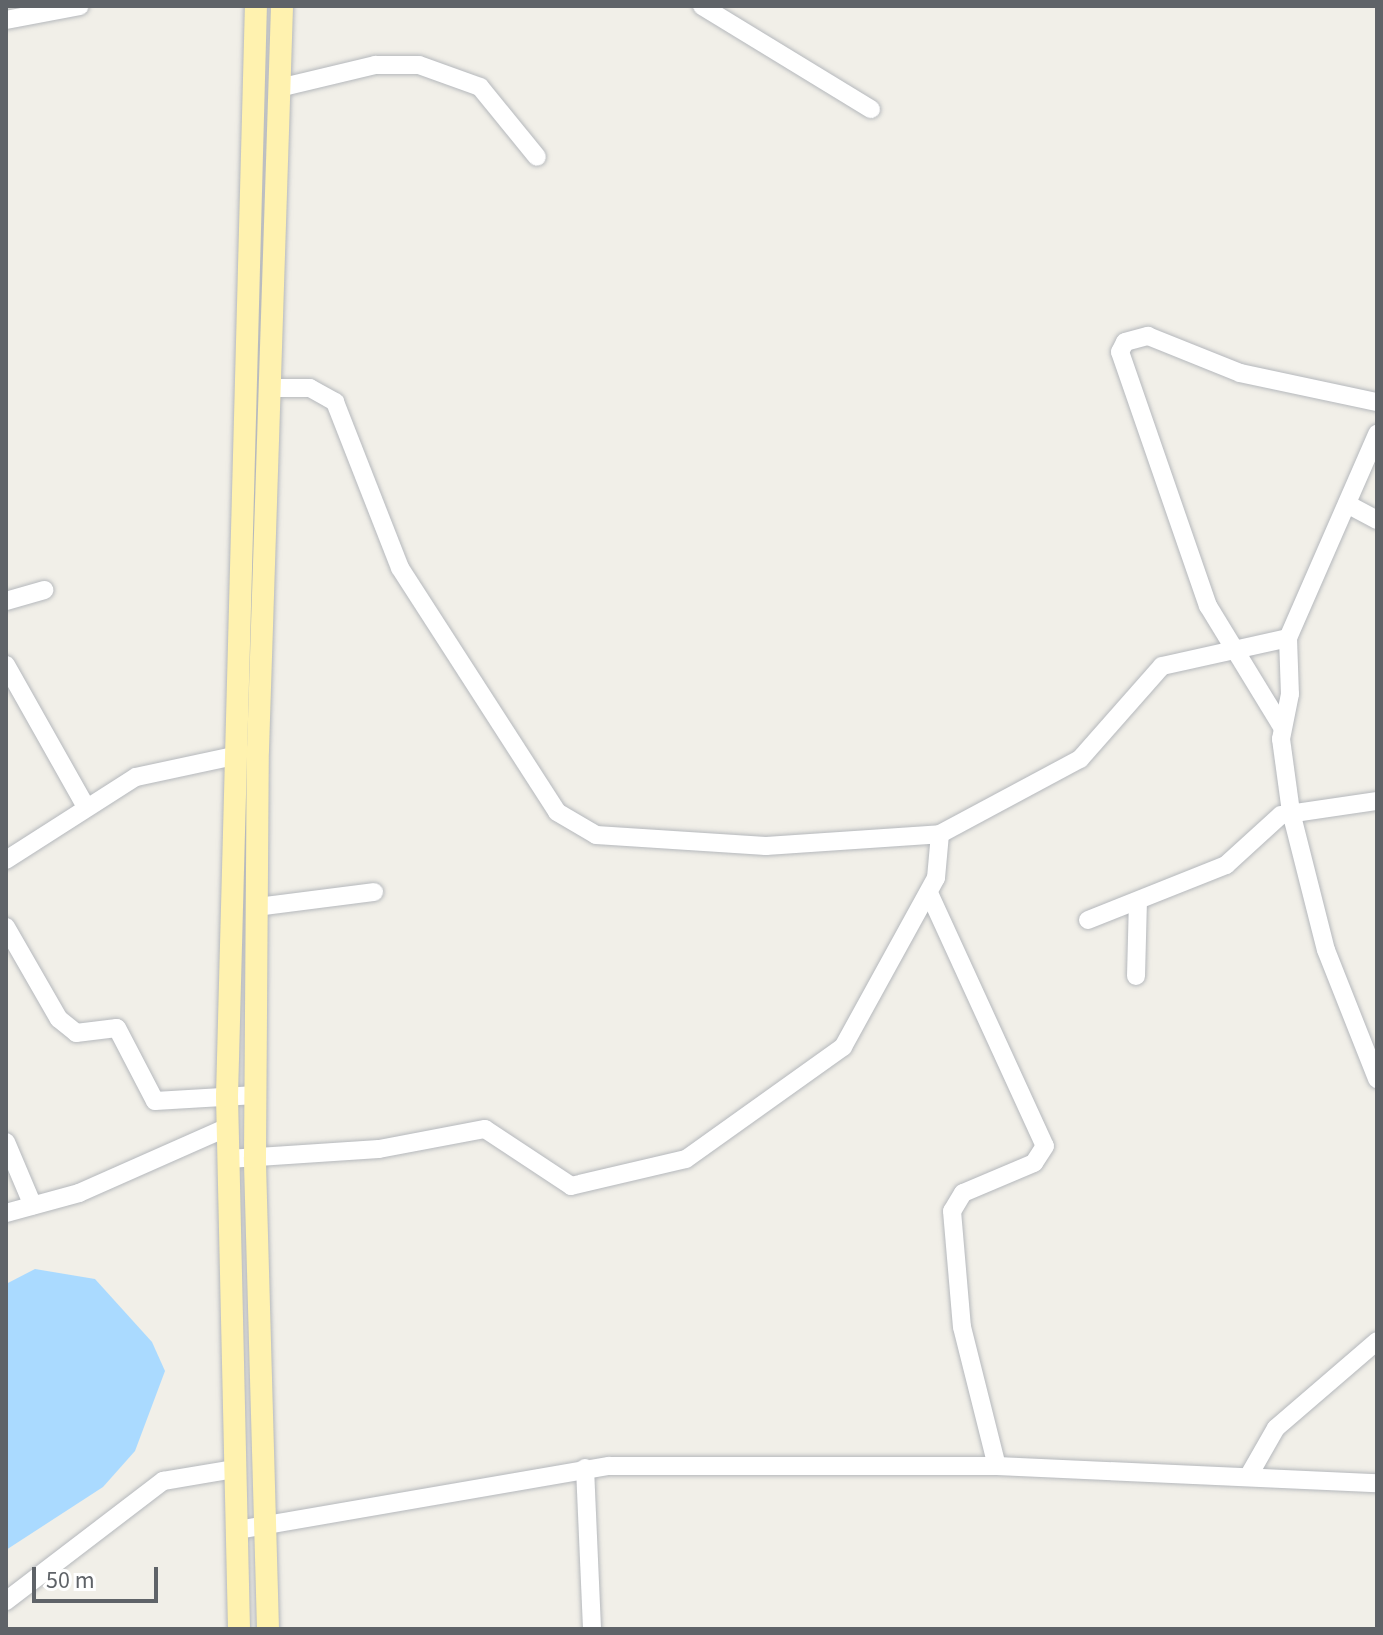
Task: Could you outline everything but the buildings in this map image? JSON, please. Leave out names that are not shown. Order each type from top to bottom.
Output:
[{"type":"main road","points":[[239,1629],[227,1096],[256,6]]},
{"type":"main road","points":[[268,1629],[255,1157],[257,907],[282,6]]},
{"type":"main road","points":[[249,201],[275,202]]},
{"type":"street","points":[[6,20],[80,6]]},
{"type":"street","points":[[702,6],[871,109]]},
{"type":"street","points":[[279,88],[375,65],[419,65],[480,87],[537,157]]},
{"type":"street","points":[[1282,727],[1230,647],[1198,584],[1123,365],[1125,342],[1148,336],[1240,373],[1377,402]]},
{"type":"street","points":[[269,388],[310,388],[335,402],[400,568],[521,764],[573,826],[596,835],[791,847],[940,834],[1063,771],[1096,744],[1162,666],[1230,647],[1288,638]]},
{"type":"street","points":[[1377,434],[1288,638],[1290,694],[1282,727],[1291,812],[1326,950],[1377,1079]]},
{"type":"street","points":[[1347,504],[1377,520]]},
{"type":"street","points":[[6,601],[44,590]]},
{"type":"street","points":[[6,665],[11,684],[85,805]]},
{"type":"street","points":[[6,860],[85,805],[154,769],[234,756]]},
{"type":"street","points":[[1088,920],[1226,865],[1291,812],[1377,801]]},
{"type":"street","points":[[228,1159],[379,1149],[485,1129],[571,1186],[663,1168],[703,1149],[831,1059],[855,1030],[929,893],[940,834]]},
{"type":"street","points":[[257,907],[374,892]]},
{"type":"street","points":[[929,893],[1045,1146],[1034,1163],[963,1193],[952,1211],[962,1327],[997,1466]]},
{"type":"street","points":[[1136,976],[1138,902]]},
{"type":"street","points":[[6,927],[67,1027],[76,1033],[117,1028],[149,1096],[164,1103],[256,1095]]},
{"type":"street","points":[[6,1213],[33,1206],[228,1127]]},
{"type":"street","points":[[6,1142],[33,1206]]},
{"type":"street","points":[[1248,1477],[1276,1428],[1376,1341]]},
{"type":"street","points":[[237,1530],[585,1468],[997,1466],[1377,1483]]},
{"type":"street","points":[[585,1468],[592,1629]]},
{"type":"street","points":[[6,1601],[163,1481],[235,1469]]},
{"type":"water","points":[[35,1269],[95,1279],[152,1342],[165,1371],[135,1451],[103,1487],[6,1550],[6,1284]]}]
